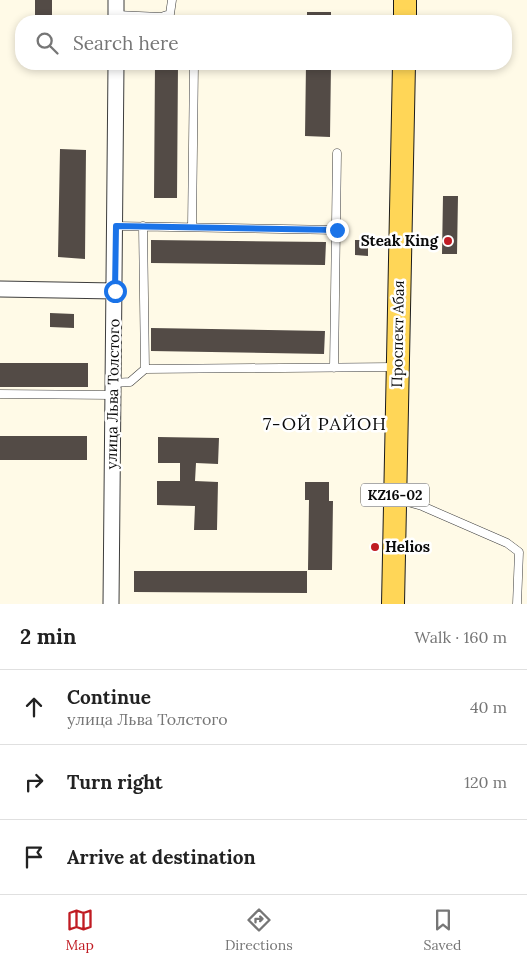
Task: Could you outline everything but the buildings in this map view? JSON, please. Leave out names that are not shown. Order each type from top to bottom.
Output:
[{"type":"main road","points":[[405,0],[405,15]]},
{"type":"main road","name":"Проспект Абая","points":[[393,604],[404,70]]},
{"type":"street","name":"улица Льва Толстого","points":[[111,604],[116,70]]},
{"type":"street","points":[[0,288],[115,291]]},
{"type":"lane","points":[[167,15],[170,14],[172,0]]},
{"type":"lane","points":[[116,12],[143,15]]},
{"type":"lane","points":[[192,227],[194,70]]},
{"type":"lane","points":[[334,368],[337,153]]},
{"type":"lane","points":[[116,226],[337,230]]},
{"type":"lane","points":[[143,226],[144,369]]},
{"type":"lane","points":[[0,394],[113,389],[130,382],[144,369],[397,368]]},
{"type":"lane","points":[[395,498],[422,506],[448,517],[507,543],[519,552],[517,604]]},
{"type":"place","name":"Steak King","points":[[448,241]]},
{"type":"place","name":"Helios","points":[[375,547]]},
{"type":"district","name":"7-ОЙ РАЙОН","points":[[325,424]]},
{"type":"route","points":[[115,291],[116,226],[337,230]]}]
